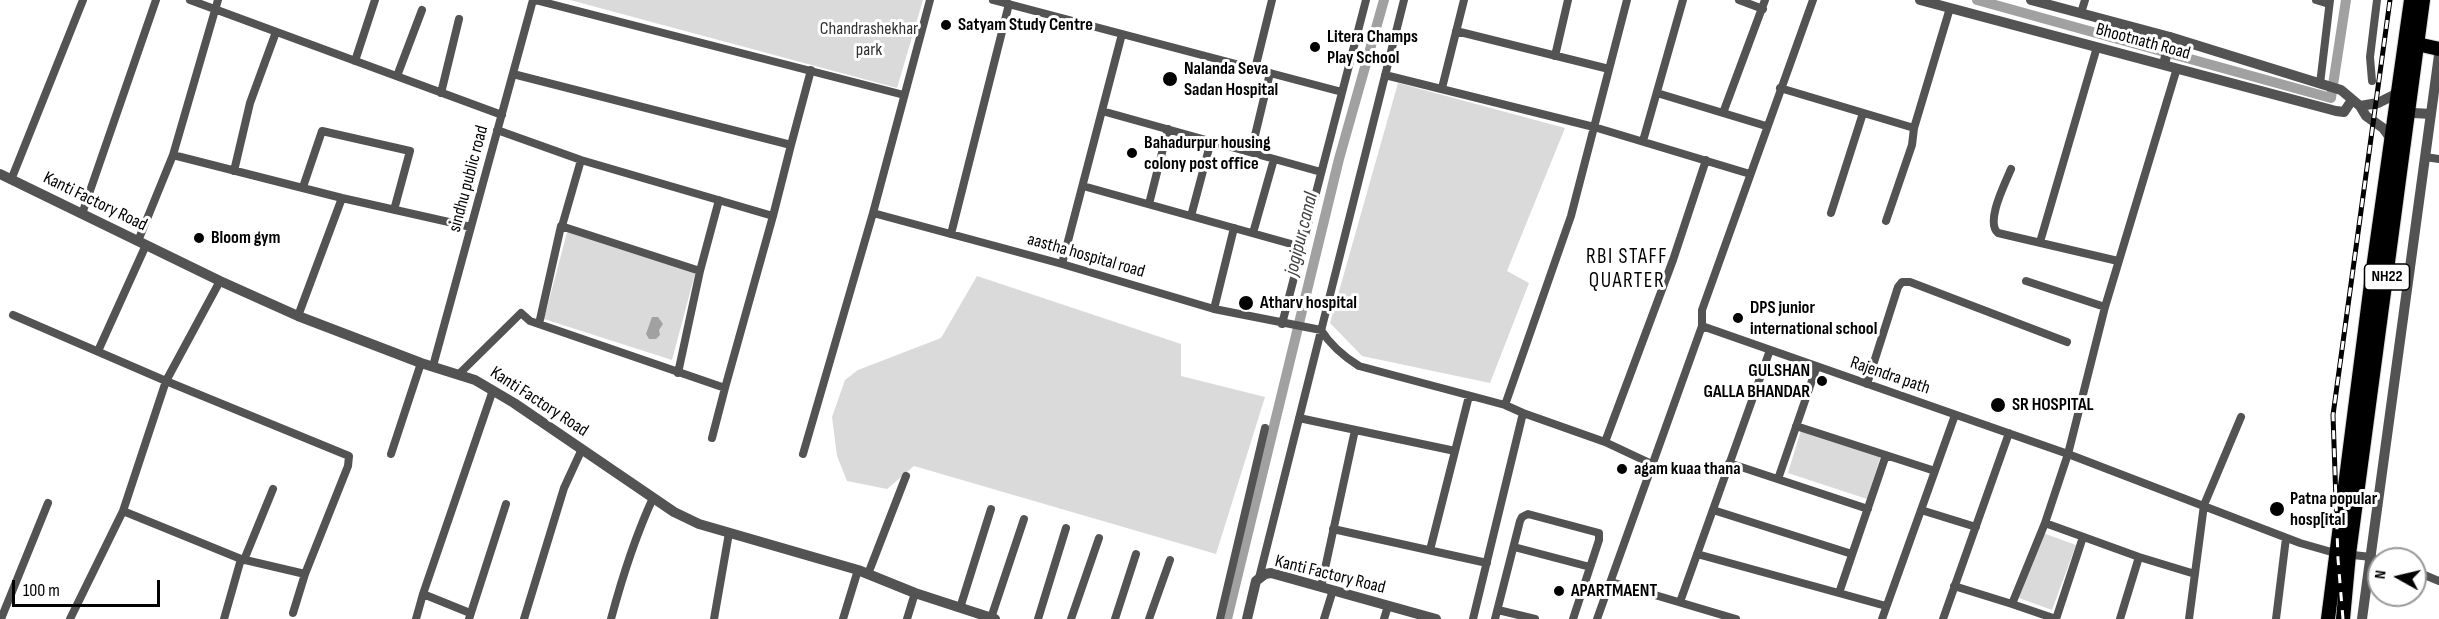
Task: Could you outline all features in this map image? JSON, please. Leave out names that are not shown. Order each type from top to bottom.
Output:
[{"type":"highway","name":"NH22","points":[[2328,619],[2335,553],[2411,0]]},
{"type":"highway","name":"NH22","points":[[2343,619],[2349,554],[2423,0]]},
{"type":"highway","points":[[2417,44],[2439,49]]},
{"type":"street","points":[[11,180],[83,0]]},
{"type":"street","points":[[82,214],[156,0]]},
{"type":"street","points":[[190,0],[502,115]]},
{"type":"street","points":[[98,351],[142,243],[173,155],[218,0]]},
{"type":"street","points":[[355,61],[375,0]]},
{"type":"street","points":[[534,0],[904,95]]},
{"type":"street","name":"sindhu public road","points":[[433,366],[534,0]]},
{"type":"street","points":[[803,454],[873,213],[930,0]]},
{"type":"street","points":[[993,0],[1020,4],[1122,34],[1342,92]]},
{"type":"street","points":[[1255,69],[1272,0]]},
{"type":"street","points":[[1287,325],[1302,247],[1366,0]]},
{"type":"street","points":[[1259,578],[1404,0]]},
{"type":"street","points":[[1443,88],[1464,0]]},
{"type":"street","points":[[1555,56],[1568,0]]},
{"type":"street","points":[[1505,405],[1571,216],[1627,0]]},
{"type":"street","points":[[1643,141],[1683,0]]},
{"type":"street","points":[[1739,0],[1762,9]]},
{"type":"street","points":[[1723,112],[1766,0]]},
{"type":"street","points":[[1597,619],[1654,465],[1702,326],[1702,310],[1813,0]]},
{"type":"street","name":"Bhootnath Road","points":[[1920,0],[2164,63],[2336,111],[2344,112],[2356,103]]},
{"type":"street","name":"Bhootnath Road","points":[[2031,0],[2337,88],[2356,103],[2366,116],[2383,128],[2392,140]]},
{"type":"street","points":[[2081,13],[2085,0]]},
{"type":"street","points":[[2316,0],[2330,2],[2321,84]]},
{"type":"street","points":[[2372,81],[2370,57],[2376,0]]},
{"type":"street","points":[[951,234],[1009,4]]},
{"type":"street","points":[[1886,221],[1912,145],[1914,128],[1950,8]]},
{"type":"street","points":[[397,76],[422,10]]},
{"type":"street","points":[[441,93],[459,19]]},
{"type":"street","points":[[1456,31],[1609,69]]},
{"type":"street","points":[[234,171],[250,103],[276,32]]},
{"type":"street","points":[[1062,264],[1122,34]]},
{"type":"street","points":[[2164,63],[2169,40]]},
{"type":"street","points":[[2040,242],[2097,47]]},
{"type":"street","points":[[2376,547],[2439,55]]},
{"type":"street","points":[[2012,604],[2046,523],[2068,454],[2118,261],[2177,68]]},
{"type":"street","points":[[712,438],[811,70]]},
{"type":"street","points":[[1251,152],[1270,73]]},
{"type":"street","points":[[513,74],[791,146]]},
{"type":"street","points":[[1385,75],[1594,127],[1750,174]]},
{"type":"street","points":[[1780,88],[1914,128]]},
{"type":"street","points":[[1657,93],[1766,126]]},
{"type":"street","points":[[2356,103],[2378,103],[2398,93]]},
{"type":"street","points":[[2356,103],[2385,109]]},
{"type":"street","points":[[1102,111],[1321,172]]},
{"type":"street","points":[[2414,112],[2431,114]]},
{"type":"street","points":[[1831,213],[1863,113]]},
{"type":"street","points":[[1149,204],[1168,129]]},
{"type":"street","points":[[497,130],[581,160],[773,216]]},
{"type":"street","points":[[303,187],[322,131],[410,151],[394,210]]},
{"type":"street","points":[[1191,216],[1211,141]]},
{"type":"street","points":[[173,155],[342,198],[471,227]]},
{"type":"street","points":[[2425,157],[2439,159]]},
{"type":"street","points":[[1253,233],[1274,159]]},
{"type":"street","points":[[539,324],[562,226],[581,160]]},
{"type":"street","points":[[1605,442],[1673,260],[1706,160]]},
{"type":"street","points":[[2011,170],[1997,202],[1993,222],[1994,229],[1998,233],[2118,261]]},
{"type":"street","name":"Kanti Factory Road","points":[[0,174],[220,281],[298,316],[421,363],[459,374],[493,390],[674,512],[699,524],[863,572],[965,612],[993,618]]},
{"type":"street","points":[[1083,186],[1302,247]]},
{"type":"street","points":[[298,316],[342,198]]},
{"type":"street","points":[[678,373],[700,271],[720,200]]},
{"type":"street","name":"aastha hospital road","points":[[873,213],[1062,264],[1214,309],[1321,330]]},
{"type":"street","points":[[562,226],[700,271]]},
{"type":"street","points":[[1214,309],[1234,228]]},
{"type":"street","points":[[70,619],[123,511],[166,381],[220,281]]},
{"type":"street","points":[[2026,281],[2105,308]]},
{"type":"street","points":[[1867,384],[1898,287],[1902,282],[1910,282],[2067,342]]},
{"type":"street","points":[[459,374],[521,313],[530,321],[725,388]]},
{"type":"street","points":[[13,315],[166,381],[350,456],[293,613]]},
{"type":"street","name":"Rajendra path","points":[[1702,326],[2068,454],[2300,543],[2335,553],[2367,557]]},
{"type":"street","points":[[1321,330],[1330,344],[1343,357],[1359,366],[1505,405],[1605,442],[1654,465]]},
{"type":"street","points":[[1680,602],[1770,350]]},
{"type":"street","points":[[391,454],[421,363]]},
{"type":"street","points":[[1778,479],[1817,366]]},
{"type":"street","points":[[416,619],[493,390]]},
{"type":"street","points":[[1430,550],[1469,396]]},
{"type":"street","points":[[1473,619],[1523,413]]},
{"type":"street","points":[[1882,619],[1955,415]]},
{"type":"street","points":[[2189,619],[2204,505],[2241,417]]},
{"type":"street","points":[[1299,418],[1455,451]]},
{"type":"street","points":[[1796,426],[1935,471]]},
{"type":"street","points":[[1220,619],[1265,428]]},
{"type":"street","points":[[1321,587],[1355,430]]},
{"type":"street","points":[[1943,619],[2009,433]]},
{"type":"street","points":[[524,619],[564,488],[582,449]]},
{"type":"street","points":[[1839,593],[1886,455]]},
{"type":"street","points":[[1729,463],[1868,509]]},
{"type":"street","points":[[843,619],[906,476]]},
{"type":"street","points":[[224,619],[243,560],[273,489]]},
{"type":"street","points":[[611,619],[619,589],[653,498]]},
{"type":"street","points":[[1,619],[48,503]]},
{"type":"street","points":[[423,594],[469,616],[506,504]]},
{"type":"street","points":[[965,612],[991,509]]},
{"type":"street","points":[[1713,510],[1852,554]]},
{"type":"street","points":[[1921,510],[1976,527]]},
{"type":"street","points":[[123,511],[243,560],[306,574]]},
{"type":"street","points":[[1496,619],[1520,521],[1528,514],[1596,531],[1599,536],[1573,619]]},
{"type":"street","points":[[993,618],[1024,519]]},
{"type":"street","points":[[2046,523],[2139,557],[2195,573]]},
{"type":"street","points":[[1038,619],[1066,528]]},
{"type":"street","points":[[1334,529],[1487,563]]},
{"type":"street","points":[[724,619],[714,618],[729,533]]},
{"type":"street","points":[[1954,586],[2056,619],[2084,537]]},
{"type":"street","points":[[2276,619],[2286,537]]},
{"type":"street","points":[[1071,619],[1099,538]]},
{"type":"street","points":[[1514,547],[1590,567]]},
{"type":"street","points":[[1115,619],[1136,554]]},
{"type":"street","points":[[1697,554],[1886,606]]},
{"type":"street","points":[[2120,619],[2139,557]]},
{"type":"street","points":[[1149,619],[1170,560]]},
{"type":"street","name":"Kanti Factory Road","points":[[1247,619],[1254,587],[1259,578],[1271,573],[1436,619]]},
{"type":"street","points":[[1611,582],[1736,619]]},
{"type":"street","points":[[1324,619],[1333,590]]},
{"type":"street","points":[[907,619],[915,593]]},
{"type":"street","points":[[2362,619],[2367,596]]},
{"type":"street","points":[[1384,619],[1388,606]]},
{"type":"street","points":[[1498,610],[1535,619]]},
{"type":"green space","name":"Chandrashekhar park","points":[[570,0],[923,0],[897,88]]},
{"type":"green space","points":[[1398,83],[1565,128],[1507,271],[1529,283],[1490,383],[1362,356],[1330,323]]},
{"type":"green space","points":[[568,229],[696,270],[672,360],[544,319]]},
{"type":"green space","points":[[977,276],[1181,344],[1181,376],[1265,397],[1216,554],[914,466],[887,489],[847,481],[837,456],[832,417],[845,380],[858,370],[941,338]]},
{"type":"green space","points":[[1801,430],[1881,455],[1867,499],[1788,473]]},
{"type":"green space","points":[[2043,533],[2076,545],[2052,610],[2019,598]]},
{"type":"shaded area","points":[[652,317],[658,317],[663,324],[659,330],[660,335],[656,339],[649,339],[646,334]]},
{"type":"waterway","name":"jogipur canal","points":[[1227,619],[1339,159],[1384,0]]},
{"type":"waterway","points":[[1977,0],[2331,98],[2346,0]]},
{"type":"railway","points":[[2343,619],[2338,559],[2333,415],[2390,0]]},
{"type":"place","name":"Satyam Study Centre","points":[[946,25]]},
{"type":"place","name":"Litera Champs Play School","points":[[1315,47]]},
{"type":"place","name":"Nalanda Seva Sadan Hospital","points":[[1170,79]]},
{"type":"place","name":"Bahadurpur housing colony post office","points":[[1132,153]]},
{"type":"place","name":"Bloom gym","points":[[199,238]]},
{"type":"place","name":"Atharv hospital","points":[[1246,303]]},
{"type":"place","name":"DPS junior international school","points":[[1738,318]]},
{"type":"place","name":"GULSHAN GALLA BHANDAR","points":[[1822,381]]},
{"type":"place","name":"SR HOSPITAL","points":[[1998,405]]},
{"type":"place","name":"agam kuaa thana","points":[[1622,469]]},
{"type":"place","name":"Patna popular hosp[ital","points":[[2277,509]]},
{"type":"place","name":"APARTMAENT","points":[[1559,591]]},
{"type":"district","name":"RBI STAFF QUARTER","points":[[1627,270]]}]
